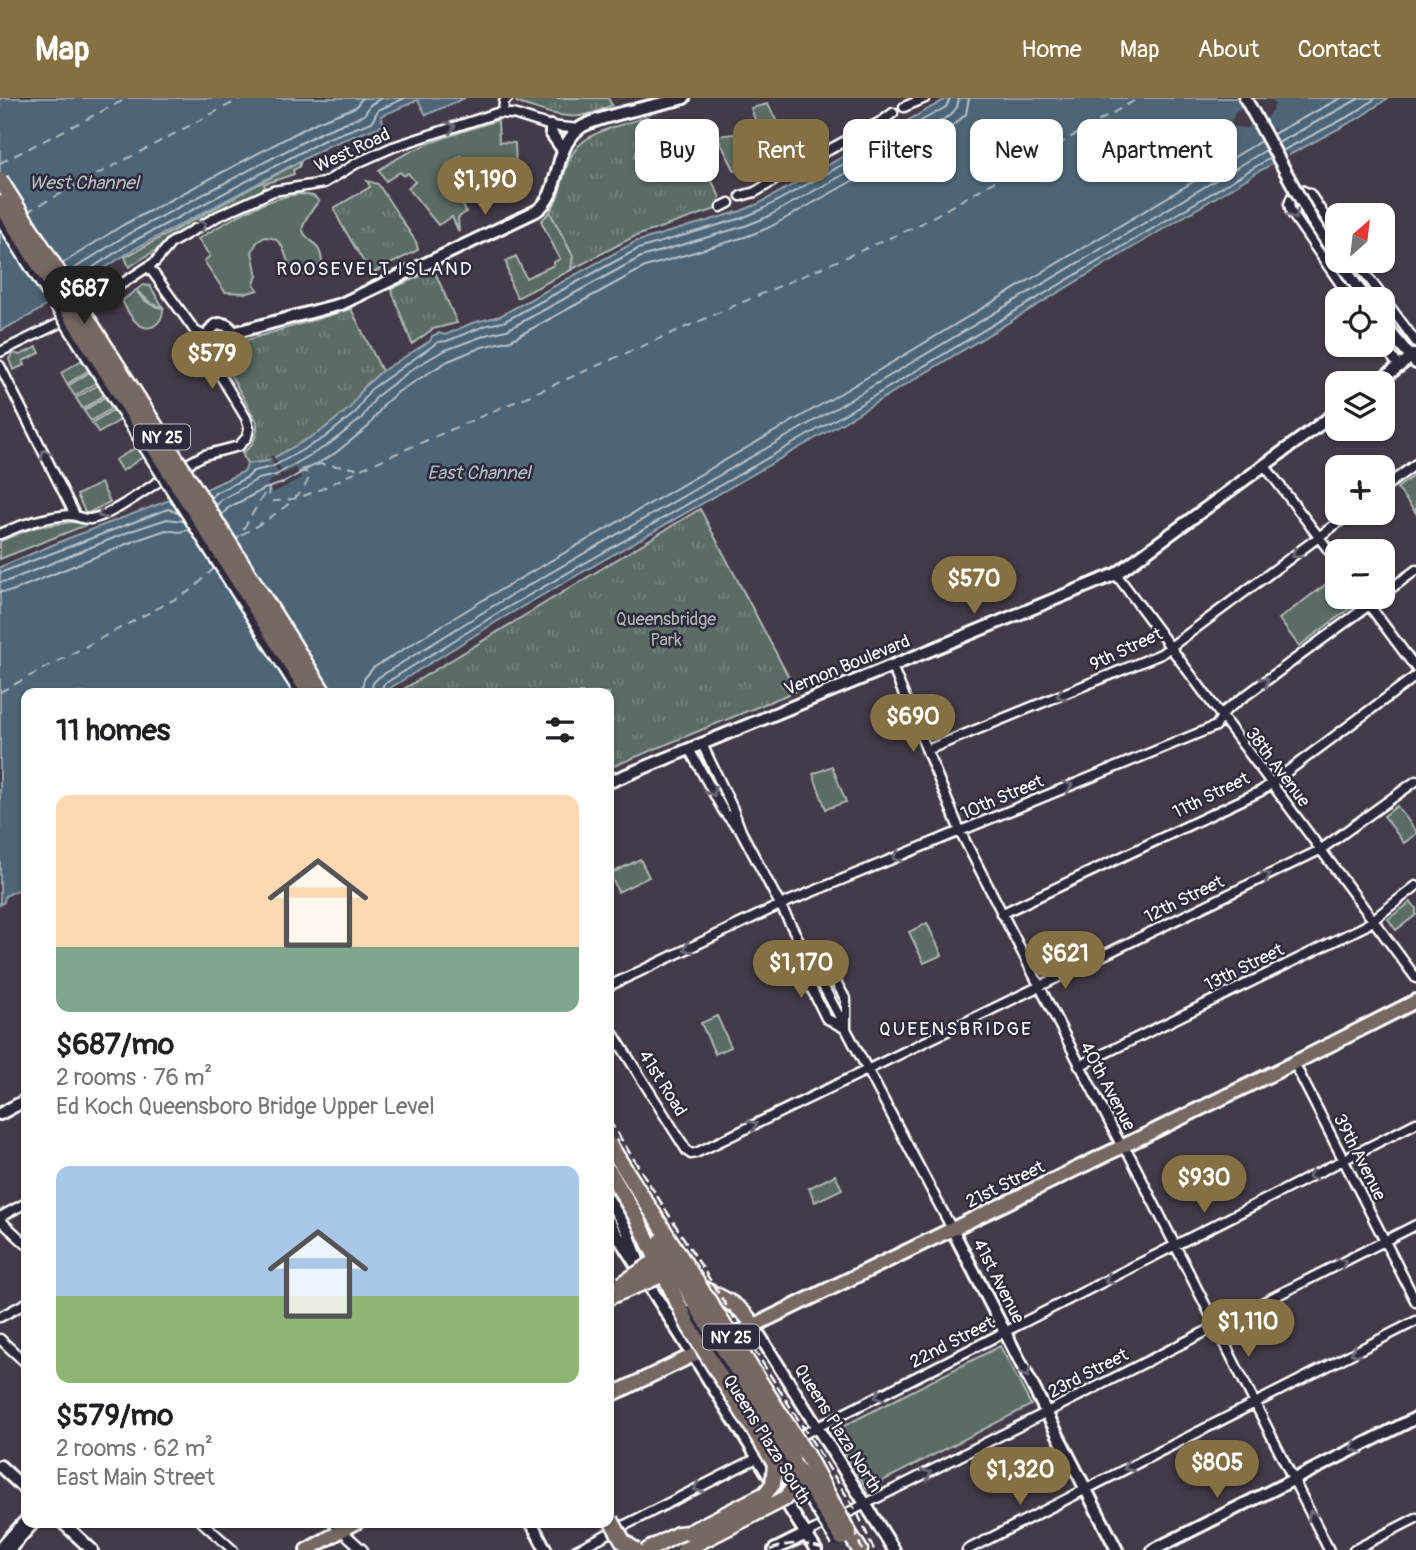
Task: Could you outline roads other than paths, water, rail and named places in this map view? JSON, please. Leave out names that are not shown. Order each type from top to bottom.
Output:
[{"type":"highway","name":"NY 25","points":[[0,180],[318,688]]},
{"type":"highway","points":[[0,187],[318,688]]},
{"type":"highway","points":[[0,203],[304,688]]},
{"type":"highway","name":"NY 25","points":[[0,210],[304,688]]},
{"type":"highway","name":"NY 25","points":[[614,1152],[807,1456],[844,1543]]},
{"type":"highway","points":[[614,1160],[796,1449],[802,1464],[799,1487],[788,1501],[695,1550]]},
{"type":"highway","name":"NY 25","points":[[614,1179],[844,1543],[860,1550]]},
{"type":"highway","points":[[614,1179],[654,1239],[655,1251],[650,1273]]},
{"type":"highway","points":[[614,1179],[638,1218],[689,1325],[775,1464],[773,1483],[765,1494],[688,1533],[669,1550]]},
{"type":"highway","points":[[650,1217],[694,1301],[787,1448],[796,1473],[794,1486],[784,1499],[684,1550]]},
{"type":"highway","points":[[614,1291],[650,1273],[675,1275],[736,1305],[746,1312],[753,1325]]},
{"type":"highway","points":[[613,1528],[624,1550]]},
{"type":"highway","points":[[614,1528],[623,1541],[635,1550]]},
{"type":"highway","points":[[648,1550],[678,1534],[688,1533]]},
{"type":"main road","points":[[233,333],[341,304],[536,211],[550,194],[563,150],[579,129],[594,122],[684,98]]},
{"type":"main road","points":[[1245,98],[1325,240]]},
{"type":"main road","points":[[551,126],[551,133],[563,150]]},
{"type":"main road","points":[[219,324],[227,325],[233,333],[230,345],[223,348],[212,342],[213,327],[219,324]]},
{"type":"main road","points":[[1393,371],[1414,358],[1395,337]]},
{"type":"main road","name":"Vernon Boulevard","points":[[614,780],[1116,575],[1325,421]]},
{"type":"main road","name":"21st Street","points":[[614,1394],[1416,1001]]},
{"type":"main road","points":[[0,1114],[21,1103]]},
{"type":"main road","name":"Queens Plaza South","points":[[614,1208],[694,1355],[816,1550]]},
{"type":"main road","name":"41st Avenue","points":[[952,1229],[1117,1550]]},
{"type":"main road","name":"Queens Plaza South","points":[[614,1230],[636,1266],[650,1273]]},
{"type":"main road","name":"Queens Plaza North","points":[[753,1325],[894,1550]]},
{"type":"main road","points":[[1153,1550],[1416,1418]]},
{"type":"main road","points":[[0,1466],[21,1485]]},
{"type":"main road","points":[[0,1549],[21,1526]]},
{"type":"main road","points":[[9,1550],[29,1528]]},
{"type":"main road","points":[[68,1528],[92,1550]]},
{"type":"main road","points":[[307,1550],[336,1528]]},
{"type":"main road","points":[[534,1528],[543,1549]]},
{"type":"main road","name":"23rd Street","points":[[774,1550],[806,1534]]},
{"type":"street","points":[[503,113],[504,103],[508,98]]},
{"type":"street","points":[[904,107],[925,98]]},
{"type":"street","name":"West Road","points":[[0,352],[61,323],[149,267],[175,241],[218,216],[265,194],[324,183],[357,163],[393,147],[486,115],[503,113],[551,126],[579,129]]},
{"type":"street","points":[[829,150],[894,113]]},
{"type":"street","points":[[741,196],[755,192],[772,182]]},
{"type":"street","points":[[1325,217],[1310,194],[1301,190],[1293,194],[1289,204],[1291,212],[1325,261]]},
{"type":"street","points":[[0,220],[296,688]]},
{"type":"street","points":[[0,534],[35,520],[75,515],[87,520],[97,517],[121,505],[193,459],[236,447],[246,440],[248,421],[217,370],[212,342],[195,331],[149,267]]},
{"type":"street","points":[[1365,273],[1416,342]]},
{"type":"street","points":[[1392,357],[1399,366]]},
{"type":"street","points":[[0,366],[75,515]]},
{"type":"street","points":[[1395,479],[1416,464]]},
{"type":"street","points":[[1265,466],[1325,545]]},
{"type":"street","name":"9th Street","points":[[927,750],[1161,654],[1335,525]]},
{"type":"street","name":"10th Street","points":[[1395,586],[1416,570]]},
{"type":"street","name":"38th Avenue","points":[[1116,575],[1416,978]]},
{"type":"street","name":"10th Street","points":[[614,984],[780,905],[1216,726],[1226,710],[1364,609]]},
{"type":"street","points":[[1372,609],[1416,667]]},
{"type":"street","name":"40th Avenue","points":[[892,666],[960,831],[1001,914],[1122,1147],[1130,1156],[1329,1550]]},
{"type":"street","name":"11th Street","points":[[1001,914],[1261,791],[1416,676]]},
{"type":"street","name":"41st Avenue","points":[[702,744],[741,831],[952,1229]]},
{"type":"street","name":"41st Avenue","points":[[689,749],[724,811],[741,831]]},
{"type":"street","name":"12th Street","points":[[691,1154],[1320,850],[1416,781]]},
{"type":"street","name":"13th Street","points":[[1079,1066],[1365,926],[1416,886]]},
{"type":"street","name":"41st Avenue","points":[[800,944],[822,957],[846,1000],[846,1029]]},
{"type":"street","name":"41st Road","points":[[614,1035],[691,1154]]},
{"type":"street","name":"39th Avenue","points":[[1294,1063],[1416,1302]]},
{"type":"street","name":"22nd Street","points":[[576,1550],[1416,1123]]},
{"type":"street","points":[[614,1192],[844,1543]]},
{"type":"street","points":[[21,1206],[0,1219],[21,1239]]},
{"type":"street","name":"23rd Street","points":[[806,1534],[1416,1225]]},
{"type":"street","points":[[0,1317],[21,1306]]},
{"type":"street","points":[[967,1550],[1416,1321]]},
{"type":"street","points":[[0,1339],[21,1358]]},
{"type":"street","points":[[1354,1550],[1416,1518]]},
{"type":"street","points":[[209,1528],[233,1550]]},
{"type":"street","points":[[338,1528],[363,1550]]},
{"type":"water","name":"West Channel","points":[[0,98],[465,98],[426,115],[418,100],[381,116],[384,125],[330,145],[136,248],[33,314],[0,331]]},
{"type":"water","name":"East Channel","points":[[948,98],[1388,98],[1359,118],[1261,170],[844,422],[501,619],[390,688],[21,688],[21,888],[5,896],[0,905],[0,567],[170,500],[178,506],[207,494],[206,489],[245,471],[247,464],[268,461],[320,432],[350,408],[365,386],[382,371],[430,341],[432,336],[439,333],[445,335],[472,323],[500,316],[635,242],[741,211],[797,182],[829,182],[829,164],[843,157],[843,182],[956,182],[956,119],[910,119]]},
{"type":"railway","points":[[614,1128],[858,1514],[874,1550]]},
{"type":"railway","points":[[849,1514],[862,1550]]},
{"type":"railway","points":[[770,1550],[798,1544],[826,1550]]},
{"type":"district","name":"ROOSEVELT ISLAND","points":[[375,268]]},
{"type":"district","name":"QUEENSBRIDGE","points":[[956,1028]]},
{"type":"park label","name":"Queensbridge Park","points":[[666,629]]}]
